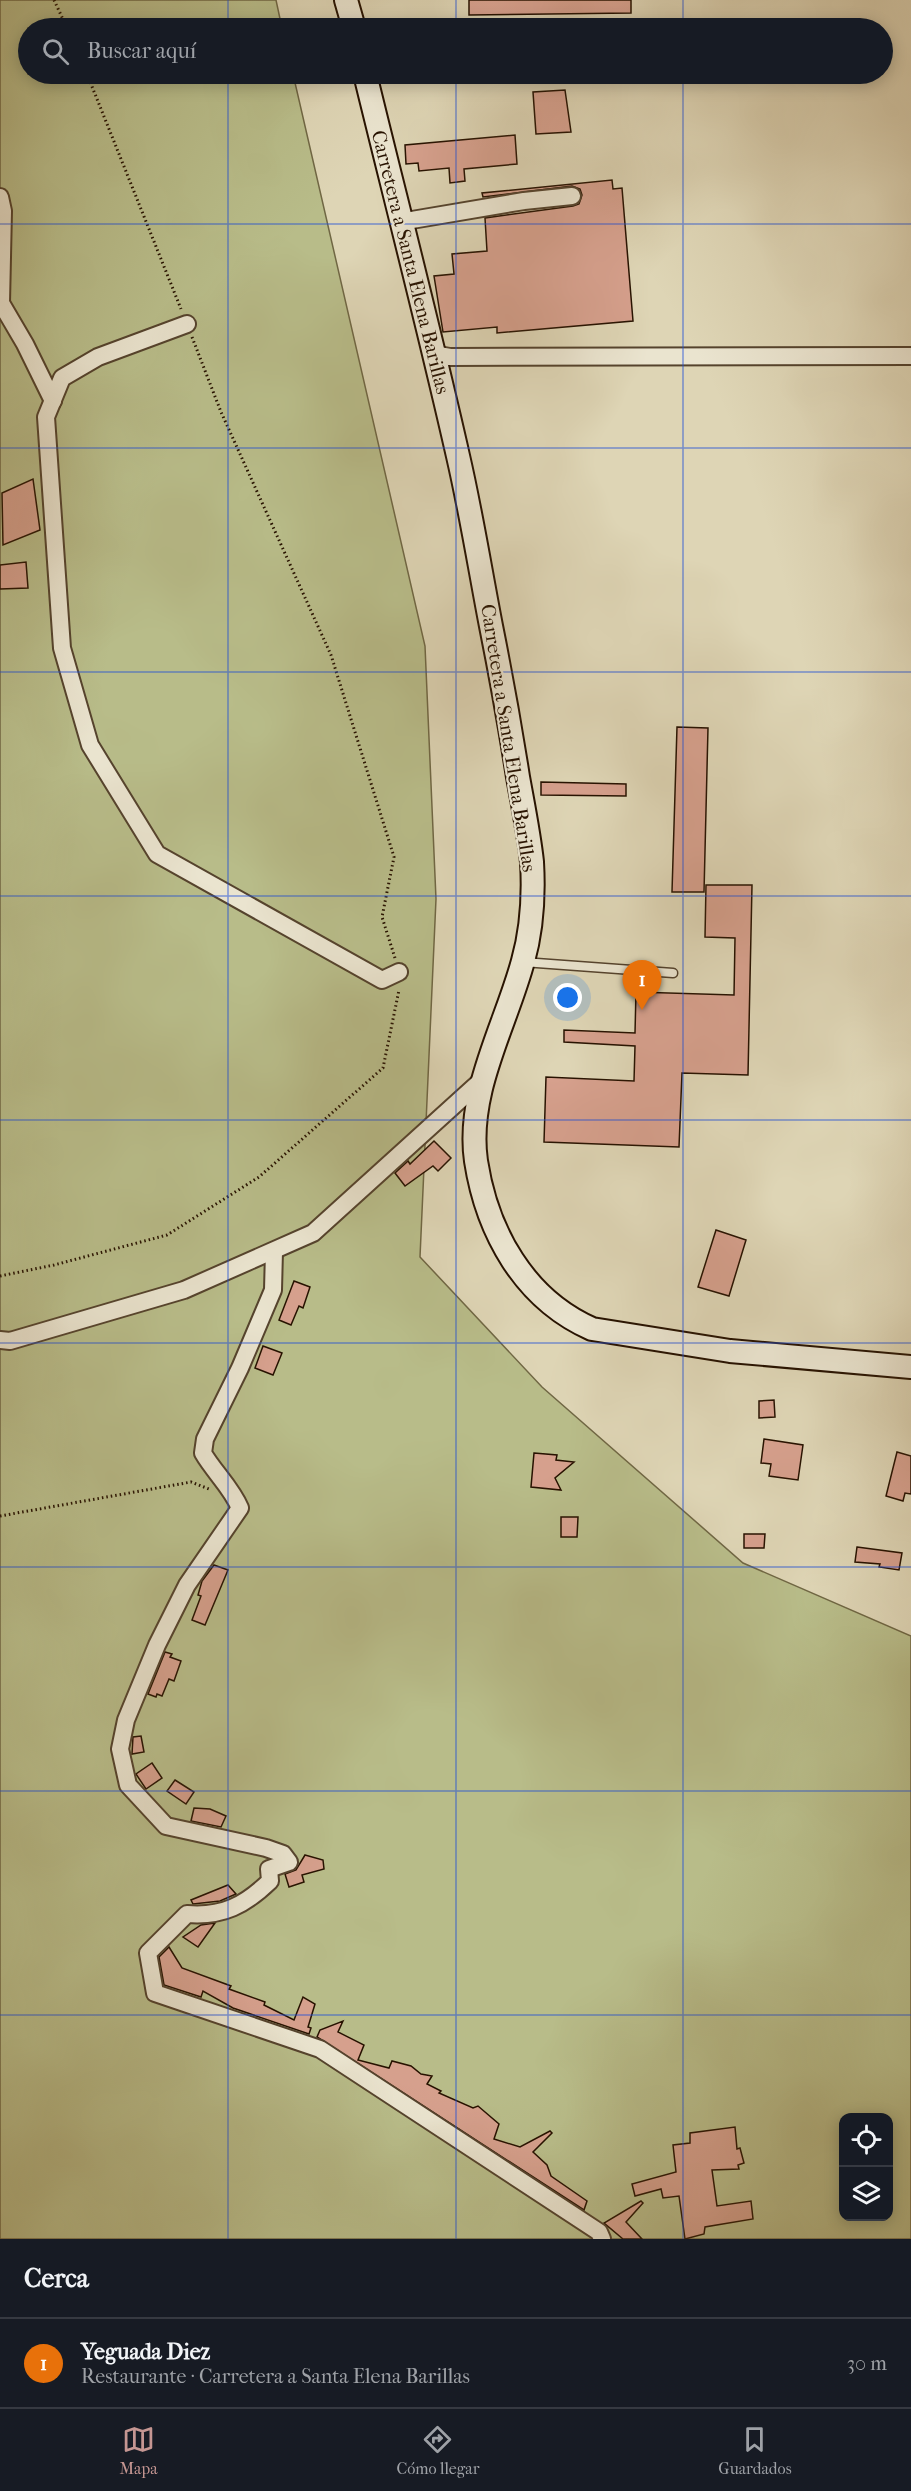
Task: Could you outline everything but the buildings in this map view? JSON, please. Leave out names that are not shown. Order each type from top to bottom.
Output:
[{"type":"main road","points":[[346,0],[351,18]]},
{"type":"main road","name":"Carretera a Santa Elena Barillas","points":[[367,84],[459,459],[526,824],[533,899],[523,962],[483,1079],[477,1120],[476,1157],[486,1207],[500,1241],[518,1270],[570,1319],[592,1329],[730,1351],[911,1366]]},
{"type":"street","points":[[400,222],[524,201],[572,196]]},
{"type":"street","points":[[0,197],[3,211],[1,303],[25,344],[53,401]]},
{"type":"street","points":[[187,324],[98,357],[62,378],[46,417],[62,648],[90,745],[157,854],[382,980],[399,972]]},
{"type":"street","points":[[434,354],[450,357],[911,356]]},
{"type":"street","points":[[0,1340],[10,1341],[184,1290],[314,1233],[483,1079]]},
{"type":"street","points":[[274,1251],[273,1290],[240,1368],[205,1439],[202,1453],[236,1498],[240,1508],[187,1585],[157,1645],[126,1720],[120,1749],[128,1785],[166,1826],[217,1835],[266,1848],[283,1854],[289,1862],[270,1869],[270,1881],[251,1899],[227,1912],[206,1916],[187,1914],[148,1953],[155,1993],[320,2049],[599,2232],[602,2239]]},
{"type":"lane","points":[[523,962],[674,973]]},
{"type":"path","points":[[54,0],[62,18]]},
{"type":"path","points":[[0,1276],[54,1265],[167,1235],[258,1177],[383,1068],[401,979],[382,917],[394,857],[331,655],[221,412],[91,84]]},
{"type":"path","points":[[0,1516],[191,1482],[236,1498]]},
{"type":"green space","points":[[0,0],[276,0],[280,18],[18,18],[18,84],[295,84],[425,646],[436,899],[420,1257],[542,1387],[743,1563],[911,1636],[911,2239],[0,2239]]},
{"type":"place","name":"Yeguada Diez","points":[[642,1010]]}]
